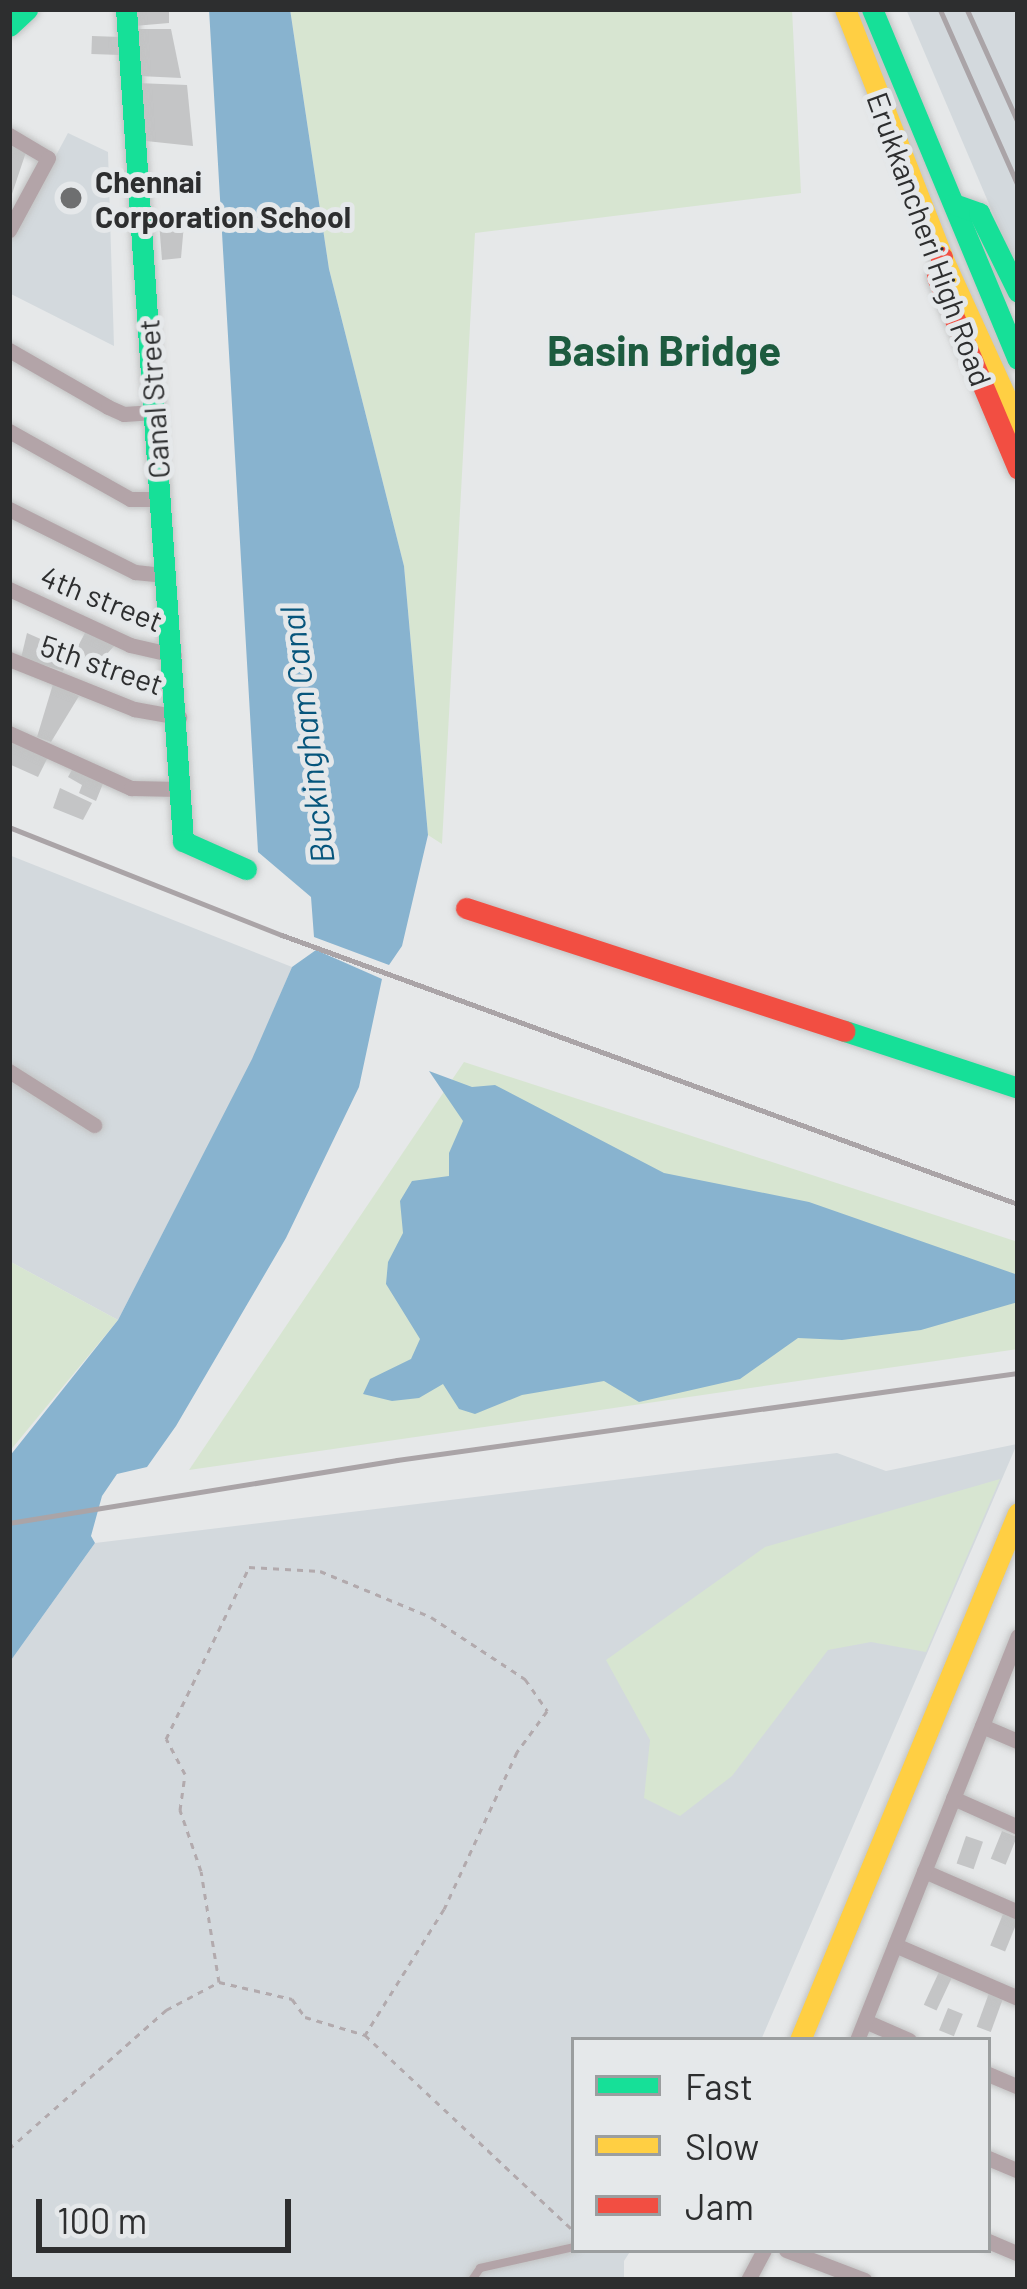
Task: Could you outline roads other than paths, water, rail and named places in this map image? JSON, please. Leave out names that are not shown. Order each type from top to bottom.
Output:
[{"type":"street","points":[[9,26],[26,9]]},
{"type":"street","name":"Canal Street","points":[[126,9],[186,847],[246,869]]},
{"type":"street","name":"Erukkancheri High Road","points":[[845,9],[942,257],[937,277],[1018,469]]},
{"type":"street","name":"Erukkancheri High Road","points":[[872,9],[954,204],[979,213],[1018,292]]},
{"type":"street","points":[[9,135],[48,158],[14,211],[9,230]]},
{"type":"street","points":[[954,204],[1018,359]]},
{"type":"street","points":[[942,257],[1018,424]]},
{"type":"street","points":[[9,350],[124,414],[154,412]]},
{"type":"street","points":[[9,430],[130,499],[160,499]]},
{"type":"street","points":[[9,509],[135,572],[165,575]]},
{"type":"street","name":"4th street","points":[[9,589],[130,645],[175,655]]},
{"type":"street","name":"5th street","points":[[9,659],[134,709],[178,717]]},
{"type":"street","points":[[9,734],[131,788],[179,789]]},
{"type":"street","points":[[466,908],[1018,1088]]},
{"type":"street","points":[[9,1071],[94,1125]]},
{"type":"street","points":[[801,2037],[1018,1513]]},
{"type":"street","points":[[858,2037],[1018,1636]]},
{"type":"street","points":[[982,1726],[1018,1741]]},
{"type":"street","points":[[953,1798],[1018,1827]]},
{"type":"street","points":[[924,1871],[1018,1912]]},
{"type":"street","points":[[895,1945],[1018,1998]]},
{"type":"street","points":[[865,2021],[902,2037]]},
{"type":"street","points":[[748,2280],[762,2253]]},
{"type":"street","points":[[794,2253],[863,2280]]},
{"type":"lane","points":[[472,2280],[480,2268],[571,2248]]},
{"type":"water","name":"Buckingham Canal","points":[[209,9],[290,9],[329,269],[404,566],[428,835],[402,946],[389,965],[314,937],[311,897],[258,852]]},
{"type":"water","points":[[316,950],[382,979],[359,1087],[286,1238],[176,1426],[147,1467],[117,1474],[102,1496],[91,1536],[95,1543],[9,1663],[9,1457],[118,1320],[252,1059],[292,967]]},
{"type":"water","points":[[429,1071],[472,1087],[495,1085],[664,1173],[809,1202],[1018,1275],[1018,1302],[921,1330],[842,1340],[798,1338],[740,1379],[639,1402],[604,1381],[522,1395],[475,1414],[459,1409],[443,1384],[419,1398],[392,1401],[363,1394],[370,1379],[411,1359],[420,1339],[386,1284],[388,1262],[403,1233],[400,1201],[412,1181],[449,1176],[449,1153],[463,1121]]},
{"type":"railway","points":[[940,9],[1018,185]]},
{"type":"railway","points":[[967,9],[1018,122]]},
{"type":"railway","points":[[9,827],[282,935],[1018,1204]]},
{"type":"railway","points":[[9,1523],[397,1460],[1018,1373]]},
{"type":"place","name":"Chennai Corporation School","points":[[71,198]]},
{"type":"district","name":"Basin Bridge","points":[[664,349]]}]
